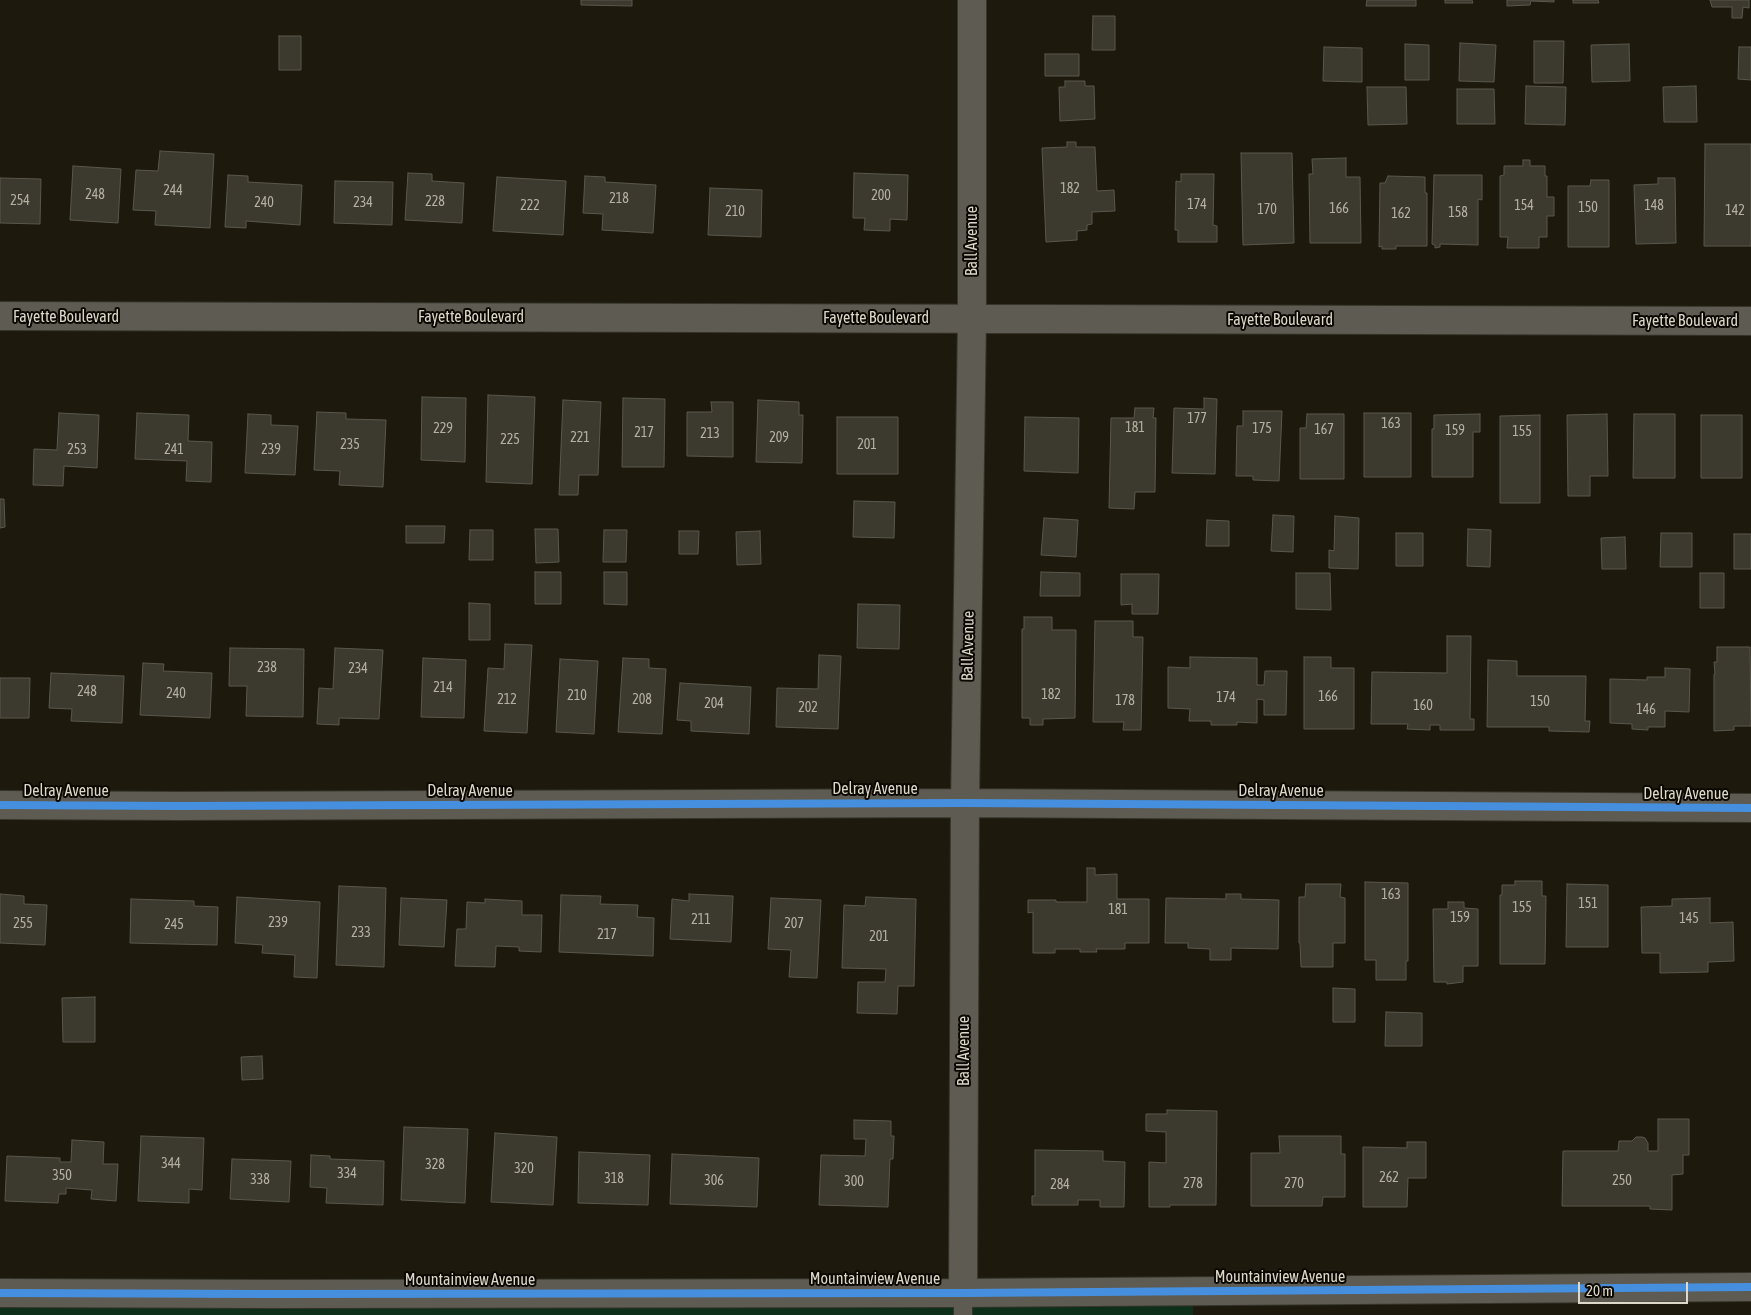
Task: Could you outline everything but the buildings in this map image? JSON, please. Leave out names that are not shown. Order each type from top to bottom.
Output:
[{"type":"street","name":"Ball Avenue","points":[[963,1304],[965,802],[972,318],[972,0]]},
{"type":"street","name":"Fayette Boulevard","points":[[0,316],[1751,321]]},
{"type":"street","name":"Delray Avenue","points":[[0,805],[180,806],[965,802],[1751,808]]},
{"type":"street","name":"Mountainview Avenue","points":[[0,1293],[270,1294],[963,1304],[1751,1287]]},
{"type":"green space","points":[[1193,1291],[1193,1315],[0,1315],[0,1293]]},
{"type":"cycle path","points":[[0,805],[965,803],[1751,808]]},
{"type":"cycle path","points":[[0,1293],[963,1293],[1751,1287]]}]
